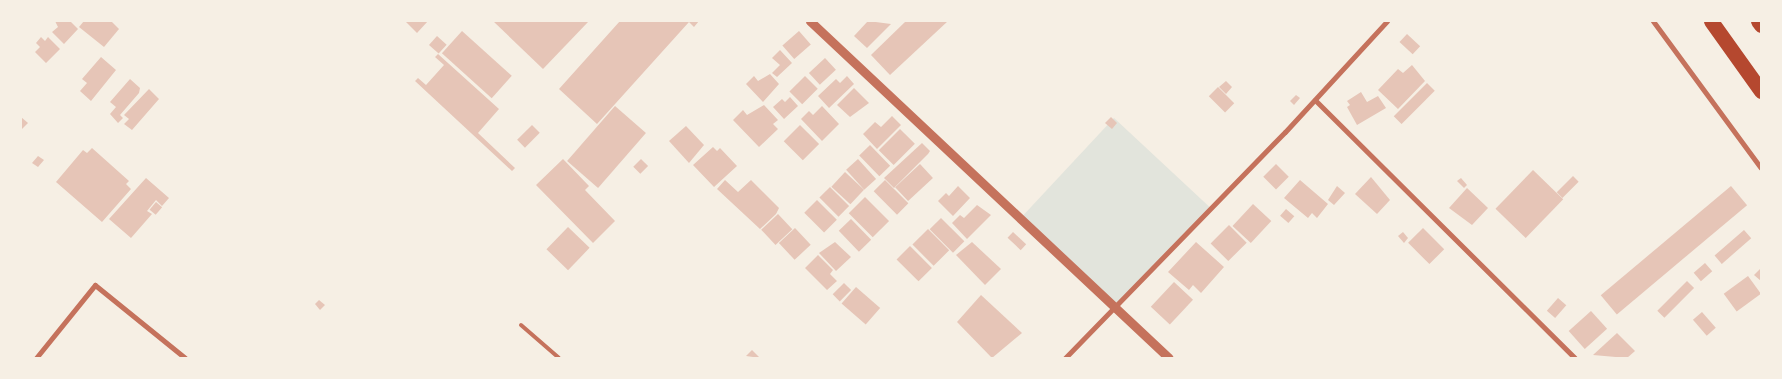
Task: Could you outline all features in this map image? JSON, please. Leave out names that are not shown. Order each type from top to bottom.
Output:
[{"type":"highway","points":[[1711,21],[1761,91]]},
{"type":"highway","points":[[1758,21],[1761,25]]},
{"type":"street","points":[[810,21],[1169,358]]},
{"type":"street","points":[[1064,358],[1315,100],[1387,21]]},
{"type":"street","points":[[1653,21],[1761,168]]},
{"type":"street","points":[[1315,100],[1575,358]]},
{"type":"street","points":[[36,358],[95,285],[185,358]]},
{"type":"lane","points":[[521,325],[559,358]]},
{"type":"shaded area","points":[[1114,118],[1210,207],[1117,307],[1021,217]]},
{"type":"building","points":[[55,21],[70,21],[78,29],[64,44],[52,32],[58,27]]},
{"type":"building","points":[[84,21],[111,21],[119,29],[104,47],[79,27]]},
{"type":"building","points":[[405,21],[428,21],[417,33]]},
{"type":"building","points":[[493,21],[589,21],[543,69]]},
{"type":"building","points":[[620,21],[699,21],[694,27],[689,22],[597,124],[559,89]]},
{"type":"building","points":[[868,21],[891,24],[867,48],[854,36]]},
{"type":"building","points":[[906,21],[948,21],[890,75],[871,55]]},
{"type":"building","points":[[462,31],[512,76],[492,98],[442,53]]},
{"type":"building","points":[[799,31],[811,45],[794,59],[782,45]]},
{"type":"building","points":[[1407,34],[1420,46],[1413,54],[1399,42]]},
{"type":"building","points":[[437,36],[447,45],[439,54],[429,45]]},
{"type":"building","points":[[41,37],[45,41],[48,37],[60,49],[46,63],[35,52],[40,47],[36,43]]},
{"type":"building","points":[[780,50],[792,63],[777,77],[772,73],[780,65],[772,58]]},
{"type":"building","points":[[438,54],[499,109],[478,133],[515,168],[512,171],[415,81],[418,78],[426,85],[444,65],[435,57]]},
{"type":"building","points":[[101,57],[116,70],[91,101],[80,91],[87,83],[82,79]]},
{"type":"building","points":[[825,58],[836,70],[820,85],[809,73]]},
{"type":"building","points":[[1412,65],[1425,81],[1398,109],[1378,90],[1398,69],[1403,73]]},
{"type":"building","points":[[770,74],[779,84],[763,102],[746,84],[754,76],[758,81]]},
{"type":"building","points":[[805,76],[818,89],[802,104],[789,92]]},
{"type":"building","points":[[847,76],[854,84],[829,108],[818,96],[836,79],[840,83]]},
{"type":"building","points":[[130,79],[140,88],[139,93],[120,115],[123,118],[118,123],[110,114],[116,107],[110,102]]},
{"type":"building","points":[[1226,81],[1232,87],[1226,94],[1219,87]]},
{"type":"building","points":[[1427,83],[1435,91],[1402,124],[1394,116]]},
{"type":"building","points":[[1218,87],[1234,103],[1225,112],[1209,96]]},
{"type":"building","points":[[854,88],[869,103],[850,117],[837,105]]},
{"type":"building","points":[[149,89],[159,99],[132,130],[124,124],[129,119],[124,115]]},
{"type":"building","points":[[1361,92],[1367,102],[1378,96],[1386,108],[1357,125],[1347,107],[1350,105],[1347,101]]},
{"type":"building","points":[[1296,95],[1300,98],[1294,105],[1290,101]]},
{"type":"building","points":[[790,97],[798,106],[784,119],[773,107],[782,99],[785,102]]},
{"type":"building","points":[[764,105],[778,120],[773,124],[778,129],[759,147],[733,120],[743,110],[747,115]]},
{"type":"building","points":[[615,106],[646,133],[598,188],[567,161]]},
{"type":"building","points":[[822,106],[839,124],[822,141],[801,119],[809,111],[813,115]]},
{"type":"building","points":[[892,116],[901,125],[877,149],[863,134],[875,122],[881,127]]},
{"type":"building","points":[[21,117],[28,123],[21,130]]},
{"type":"building","points":[[1111,117],[1117,123],[1112,129],[1105,123]]},
{"type":"building","points":[[532,125],[540,133],[525,148],[517,140]]},
{"type":"building","points":[[800,125],[819,144],[803,160],[784,141]]},
{"type":"building","points":[[686,126],[704,145],[689,163],[669,141]]},
{"type":"building","points":[[900,129],[915,144],[894,165],[879,150]]},
{"type":"building","points":[[922,143],[930,151],[894,188],[884,178]]},
{"type":"building","points":[[870,145],[890,166],[879,176],[859,155]]},
{"type":"building","points":[[713,147],[717,151],[720,148],[737,166],[714,187],[693,165]]},
{"type":"building","points":[[92,148],[129,181],[126,184],[131,189],[102,222],[56,182],[83,150],[87,153]]},
{"type":"building","points":[[38,156],[44,160],[38,167],[32,163]]},
{"type":"building","points":[[563,159],[589,186],[585,190],[615,221],[593,243],[536,185]]},
{"type":"building","points":[[641,159],[648,166],[640,174],[633,167]]},
{"type":"building","points":[[858,159],[876,179],[864,190],[846,170]]},
{"type":"building","points":[[920,164],[933,178],[908,201],[895,187]]},
{"type":"building","points":[[1276,164],[1289,177],[1276,189],[1263,177]]},
{"type":"building","points":[[1533,170],[1563,199],[1526,238],[1495,209]]},
{"type":"building","points":[[845,172],[864,190],[850,204],[831,187]]},
{"type":"building","points":[[1573,176],[1579,182],[1562,198],[1557,192]]},
{"type":"building","points":[[1371,177],[1390,200],[1377,214],[1355,194]]},
{"type":"building","points":[[146,178],[169,198],[162,206],[156,200],[147,211],[152,214],[131,238],[109,219]]},
{"type":"building","points":[[1461,178],[1467,185],[1464,188],[1457,181]]},
{"type":"building","points":[[725,180],[738,192],[751,180],[779,208],[776,214],[760,229],[717,189]]},
{"type":"building","points":[[885,180],[908,203],[897,215],[874,191]]},
{"type":"building","points":[[1300,180],[1328,204],[1317,218],[1312,213],[1308,218],[1284,198]]},
{"type":"building","points":[[958,186],[970,198],[953,216],[938,201],[946,193],[949,196]]},
{"type":"building","points":[[1337,186],[1345,193],[1334,205],[1328,200]]},
{"type":"building","points":[[1731,186],[1747,205],[1617,314],[1601,295]]},
{"type":"building","points":[[830,187],[849,206],[838,217],[819,198]]},
{"type":"building","points":[[1467,188],[1488,208],[1472,225],[1449,208]]},
{"type":"building","points":[[865,197],[889,221],[873,237],[849,213]]},
{"type":"building","points":[[817,200],[837,220],[824,233],[804,213]]},
{"type":"building","points":[[156,202],[162,207],[156,215],[150,210]]},
{"type":"building","points":[[1253,204],[1271,221],[1251,243],[1233,226]]},
{"type":"building","points":[[977,205],[991,215],[967,239],[952,223],[960,215],[964,218]]},
{"type":"building","points":[[1286,209],[1294,216],[1288,223],[1280,216]]},
{"type":"building","points":[[778,214],[792,229],[776,245],[761,230]]},
{"type":"building","points":[[941,218],[964,241],[953,253],[930,229]]},
{"type":"building","points":[[851,219],[871,240],[859,252],[839,231]]},
{"type":"building","points":[[1229,225],[1247,243],[1228,261],[1211,243]]},
{"type":"building","points":[[568,227],[590,248],[568,270],[546,249]]},
{"type":"building","points":[[795,228],[811,245],[795,260],[779,243]]},
{"type":"building","points":[[1423,228],[1444,249],[1429,264],[1408,243]]},
{"type":"building","points":[[928,229],[949,250],[934,266],[912,245]]},
{"type":"building","points":[[1744,230],[1751,238],[1722,264],[1715,256]]},
{"type":"building","points":[[1013,232],[1026,244],[1021,250],[1008,238]]},
{"type":"building","points":[[1403,232],[1408,238],[1404,243],[1398,236]]},
{"type":"building","points":[[835,242],[851,257],[836,271],[819,253]]},
{"type":"building","points":[[972,242],[1001,269],[985,285],[956,255]]},
{"type":"building","points":[[1196,242],[1224,267],[1201,293],[1193,285],[1189,290],[1168,272]]},
{"type":"building","points":[[910,246],[932,268],[918,281],[897,259]]},
{"type":"building","points":[[818,255],[833,270],[830,274],[837,281],[827,290],[805,268]]},
{"type":"building","points":[[1705,263],[1712,271],[1701,281],[1694,273]]},
{"type":"building","points":[[1761,268],[1761,281],[1754,275]]},
{"type":"building","points":[[1748,276],[1761,294],[1737,311],[1724,294]]},
{"type":"building","points":[[1687,281],[1694,288],[1664,318],[1657,311]]},
{"type":"building","points":[[1174,282],[1193,300],[1170,325],[1151,307]]},
{"type":"building","points":[[844,283],[851,290],[840,301],[833,294]]},
{"type":"building","points":[[856,287],[880,308],[866,325],[842,304]]},
{"type":"building","points":[[981,295],[1022,333],[992,358],[957,322]]},
{"type":"building","points":[[1558,298],[1566,305],[1555,318],[1547,311]]},
{"type":"building","points":[[319,300],[325,305],[320,310],[315,304]]},
{"type":"building","points":[[1591,311],[1607,329],[1585,349],[1569,331]]},
{"type":"building","points":[[1702,312],[1716,328],[1707,336],[1693,320]]},
{"type":"building","points":[[1617,333],[1635,351],[1627,358],[1593,355]]},
{"type":"building","points":[[752,350],[760,358],[746,356]]}]
